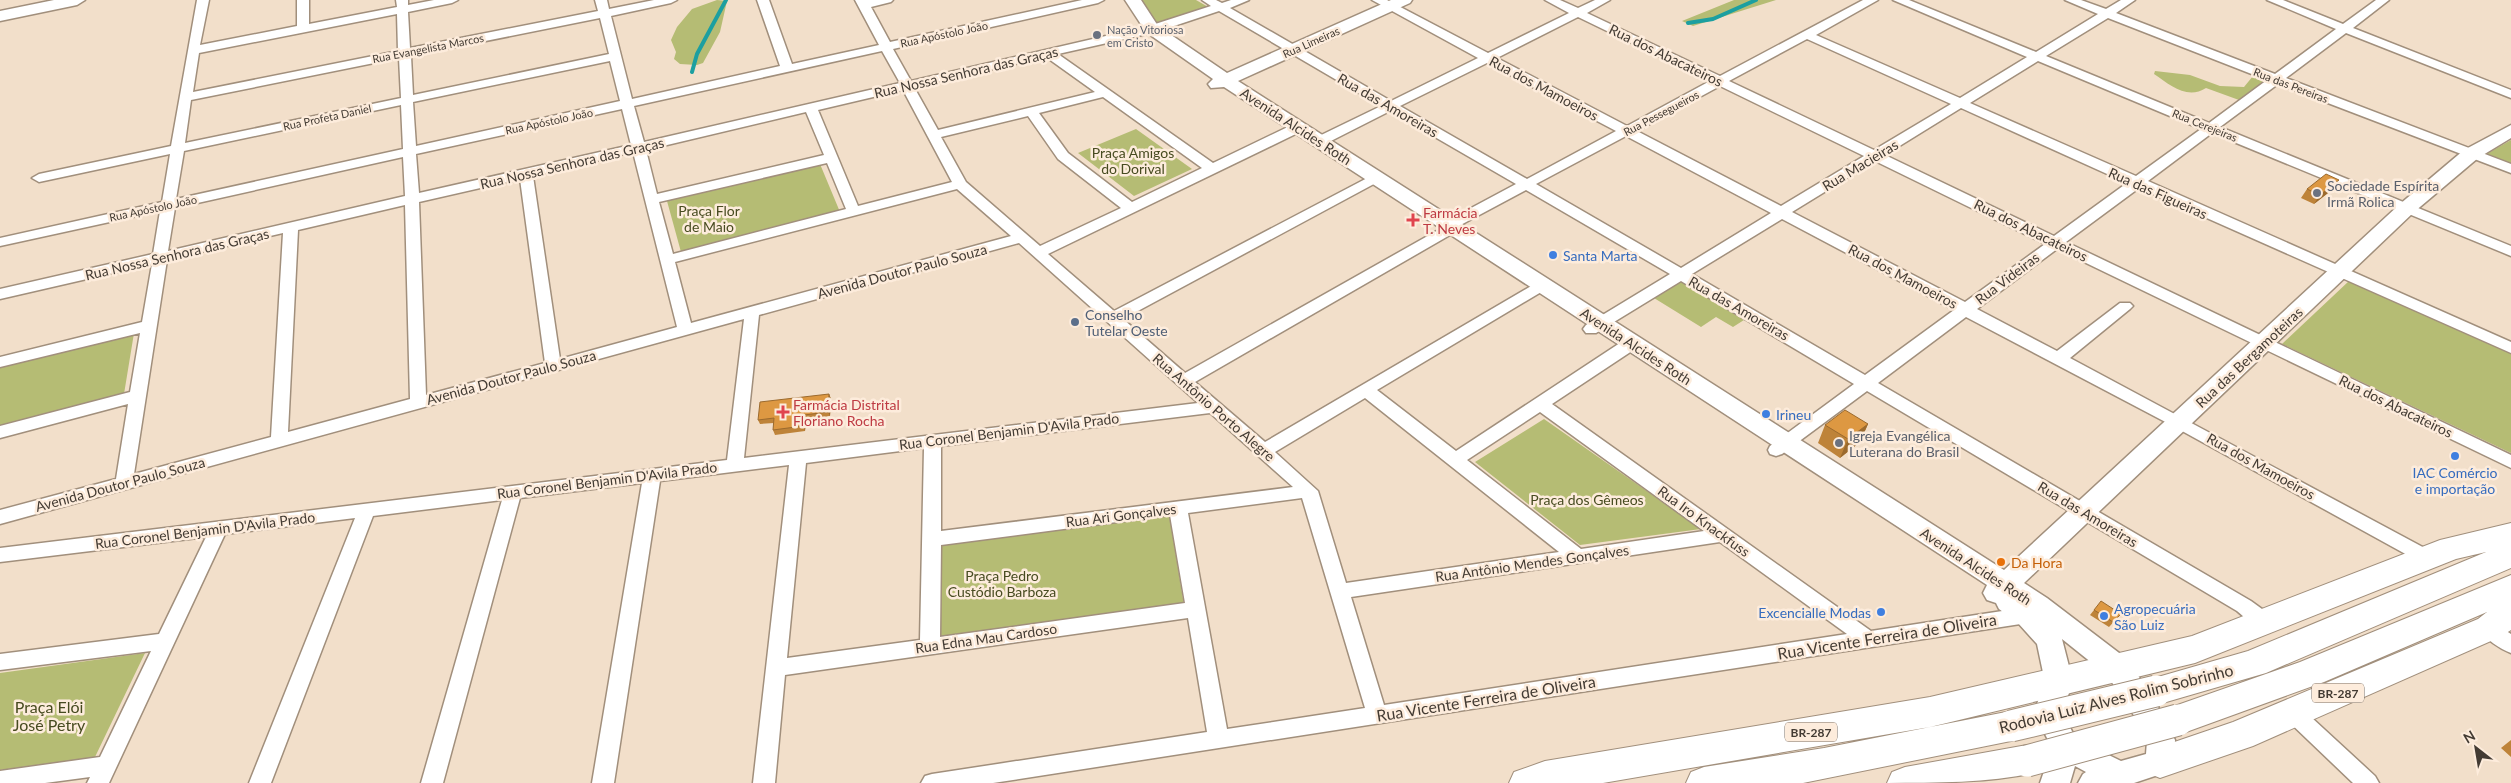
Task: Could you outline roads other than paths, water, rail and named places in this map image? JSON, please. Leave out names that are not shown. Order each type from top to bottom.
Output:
[{"type":"highway","name":"BR-287","points":[[1528,783],[1545,777],[1930,712],[2195,649],[2266,623],[2451,548],[2511,535]]},
{"type":"highway","name":"Rodovia Luiz Alves Rolim Sobrinho","points":[[1704,783],[1824,764],[2011,726],[2156,691],[2254,662],[2511,554]]},
{"type":"highway","name":"Rodovia Luiz Alves Rolim Sobrinho","points":[[1905,783],[2028,761],[2178,720],[2312,672],[2511,588]]},
{"type":"highway","name":"BR-287","points":[[2160,762],[2241,735],[2292,712],[2504,628]]},
{"type":"street","points":[[0,16],[77,0]]},
{"type":"street","points":[[124,483],[185,97],[203,0]]},
{"type":"street","points":[[303,0],[303,28]]},
{"type":"street","points":[[193,50],[303,28],[402,5],[452,0]]},
{"type":"street","points":[[600,0],[685,330]]},
{"type":"street","name":"Rua Evangelista Marcos","points":[[185,97],[671,0]]},
{"type":"street","points":[[763,0],[787,68]]},
{"type":"street","points":[[887,0],[862,2],[907,86]]},
{"type":"street","name":"Rua Apóstolo João","points":[[0,242],[1098,0]]},
{"type":"street","points":[[1123,0],[1148,30]]},
{"type":"street","points":[[1133,0],[1148,30]]},
{"type":"street","name":"Rua das Amoreiras","points":[[1208,0],[1867,383],[2244,606],[2266,623]]},
{"type":"street","name":"Rua Nossa Senhora das Graças","points":[[0,294],[1148,30],[1243,0]]},
{"type":"street","name":"Rua dos Abacateiros","points":[[1551,0],[2511,462]]},
{"type":"street","points":[[1320,141],[1604,0]]},
{"type":"street","name":"Rua Pessegueiros","points":[[1184,381],[1524,185],[1872,0]]},
{"type":"street","name":"Rua Cerejeiras","points":[[1899,0],[2511,251]]},
{"type":"street","name":"Rua das Pereiras","points":[[2071,0],[2511,169]]},
{"type":"street","name":"Rua Macieiras","points":[[1596,326],[2129,0]]},
{"type":"street","points":[[2273,0],[2511,94]]},
{"type":"street","name":"Rua Videiras","points":[[1781,447],[2383,0]]},
{"type":"street","name":"Rua Limeiras","points":[[1221,82],[1293,50],[1390,2]]},
{"type":"street","name":"Rua dos Mamoeiros","points":[[1390,2],[1487,58],[2179,422],[2426,558]]},
{"type":"street","points":[[402,5],[412,200],[418,403]]},
{"type":"street","name":"Avenida Alcides Roth","points":[[1148,30],[1221,82],[1448,228],[2117,667]]},
{"type":"street","name":"Rua das Figueiras","points":[[1806,35],[2511,348]]},
{"type":"street","points":[[1048,53],[1212,169]]},
{"type":"street","name":"Rua Profeta Daniel","points":[[39,178],[615,56]]},
{"type":"street","name":"Rua Antônio Porto Alegre","points":[[907,86],[960,184],[1309,491]]},
{"type":"street","points":[[935,135],[1105,94]]},
{"type":"street","points":[[811,108],[854,213]]},
{"type":"street","points":[[1031,111],[1063,156],[1130,208]]},
{"type":"street","points":[[1038,253],[1295,129]]},
{"type":"street","name":"Avenida Alcides Roth","points":[[1295,129],[1320,141],[1370,178]]},
{"type":"street","name":"Rua das Bergamoteiras","points":[[2000,589],[2408,208],[2470,154],[2511,130]]},
{"type":"street","points":[[651,200],[830,158]]},
{"type":"street","points":[[526,173],[552,366]]},
{"type":"street","points":[[1108,314],[1370,178]]},
{"type":"street","points":[[667,260],[960,184]]},
{"type":"street","points":[[279,441],[291,227]]},
{"type":"street","name":"Avenida Doutor Paulo Souza","points":[[0,517],[1022,238]]},
{"type":"street","points":[[1263,451],[1538,288]]},
{"type":"street","points":[[2058,358],[2125,306]]},
{"type":"street","points":[[735,465],[752,312]]},
{"type":"street","points":[[0,362],[150,325]]},
{"type":"street","points":[[1455,460],[1627,346]]},
{"type":"street","points":[[1366,390],[1577,556]]},
{"type":"street","points":[[0,432],[138,396]]},
{"type":"street","name":"Rua Iro Knackfuss","points":[[1540,404],[1868,639]]},
{"type":"street","name":"Rua Coronel Benjamin D'Avila Prado","points":[[0,555],[1214,407]]},
{"type":"street","points":[[930,646],[933,440]]},
{"type":"street","points":[[764,783],[798,457]]},
{"type":"street","points":[[603,783],[652,475]]},
{"type":"street","points":[[1309,491],[1377,715]]},
{"type":"street","name":"Rua Ari Gonçalves","points":[[932,539],[1309,491]]},
{"type":"street","points":[[432,783],[513,492]]},
{"type":"street","points":[[1178,508],[1219,739]]},
{"type":"street","points":[[260,783],[367,510]]},
{"type":"street","points":[[0,780],[102,774],[219,528]]},
{"type":"street","name":"Rua Antônio Mendes Gonçalves","points":[[1340,591],[1723,535]]},
{"type":"street","name":"Rua Edna Mau Cardoso","points":[[776,668],[1196,608]]},
{"type":"street","name":"Avenida Alcides Roth","points":[[2032,610],[2049,640],[2059,682]]},
{"type":"street","name":"Rua Vicente Ferreira de Oliveira","points":[[932,783],[1868,639],[2032,610]]},
{"type":"street","points":[[0,662],[165,642]]},
{"type":"street","points":[[2117,667],[2145,709],[2161,740],[2160,762]]},
{"type":"street","points":[[2059,682],[2048,712],[2066,748],[2107,779]]},
{"type":"street","points":[[2292,712],[2368,783]]},
{"type":"street","points":[[2055,783],[2066,748]]},
{"type":"street","name":"BR-287","points":[[2107,779],[2160,762]]},
{"type":"waterway","points":[[692,72],[697,54],[726,0]]},
{"type":"waterway","points":[[1688,23],[1713,19],[1756,0]]},
{"type":"place","name":"Nação Vitoriosa em Cristo","points":[[1097,35]]},
{"type":"place","name":"Sociedade Espírita Irmã Rolica","points":[[2317,193]]},
{"type":"place","name":"Farmácia T. Neves","points":[[1413,220]]},
{"type":"place","name":"Santa Marta","points":[[1553,255]]},
{"type":"place","name":"Conselho Tutelar Oeste","points":[[1075,322]]},
{"type":"place","name":"Farmácia Distrital Floriano Rocha","points":[[783,412]]},
{"type":"place","name":"Irineu","points":[[1766,414]]},
{"type":"place","name":"Igreja Evangélica Luterana do Brasil","points":[[1839,443]]},
{"type":"place","name":"IAC Comércio e importação","points":[[2455,456]]},
{"type":"place","name":"Da Hora","points":[[2001,562]]},
{"type":"place","name":"Excencialle Modas","points":[[1881,612]]},
{"type":"place","name":"Agropecuária São Luiz","points":[[2104,616]]},
{"type":"park label","name":"Praça Amigos do Dorival","points":[[1133,160]]},
{"type":"park label","name":"Praça Flor de Maio","points":[[709,218]]},
{"type":"park label","name":"Praça dos Gêmeos","points":[[1587,499]]},
{"type":"park label","name":"Praça Pedro Custódio Barboza","points":[[1002,584]]},
{"type":"park label","name":"Praça Elói José Petry","points":[[49,715]]}]
